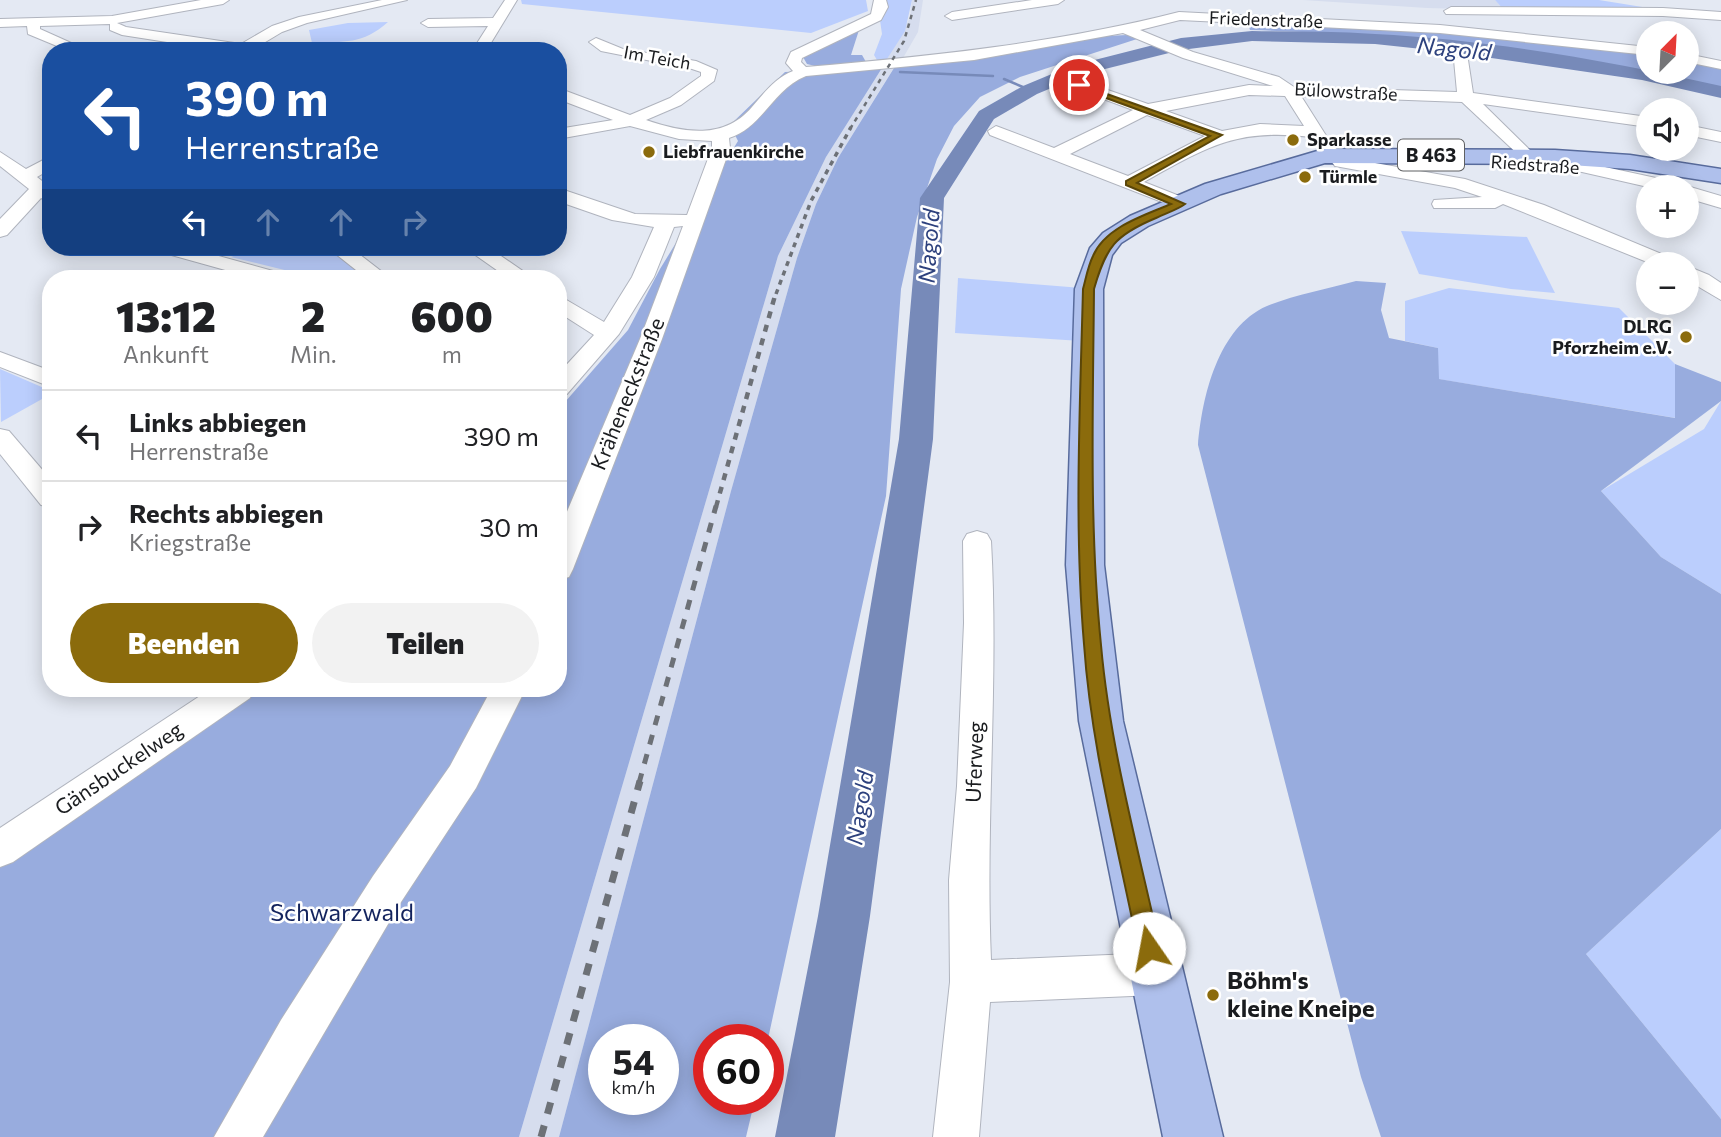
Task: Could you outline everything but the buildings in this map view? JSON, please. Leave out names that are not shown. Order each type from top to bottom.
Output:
[{"type":"main road","name":"B 463","points":[[1193,1137],[1108,757],[1092,646],[1084,514],[1089,289],[1098,254],[1112,238],[1139,221],[1213,189],[1333,155],[1529,156],[1630,162],[1721,176]]},
{"type":"street","points":[[0,23],[113,20],[223,0]]},
{"type":"street","points":[[262,42],[295,23],[359,3],[401,0]]},
{"type":"street","points":[[485,42],[511,0]]},
{"type":"street","points":[[567,96],[682,135],[720,136],[741,127],[784,79],[803,72],[793,63],[796,55],[876,17],[881,7],[880,0]]},
{"type":"street","points":[[932,60],[946,41],[952,16],[952,0]]},
{"type":"street","points":[[952,16],[1058,0]]},
{"type":"street","points":[[1603,0],[1721,17]]},
{"type":"street","points":[[1179,16],[1205,2]]},
{"type":"street","points":[[59,42],[33,32],[34,23],[41,17],[75,7]]},
{"type":"street","points":[[1440,11],[1686,13]]},
{"type":"street","name":"Friedenstraße","points":[[803,72],[999,52],[1179,16],[1459,30],[1636,50]]},
{"type":"street","points":[[113,20],[116,29],[122,31],[200,42]]},
{"type":"street","points":[[428,23],[498,22]]},
{"type":"street","points":[[1122,28],[1188,55],[1260,74],[1287,89],[1316,133],[1341,162],[1459,183],[1536,209],[1641,252]]},
{"type":"street","name":"Im Teich","points":[[596,43],[612,50],[709,69],[709,78],[699,87],[635,120]]},
{"type":"street","points":[[1461,60],[1461,80],[1466,97],[1529,156]]},
{"type":"street","points":[[1699,60],[1721,65]]},
{"type":"street","points":[[1079,85],[1218,135]]},
{"type":"street","name":"Bülowstraße","points":[[1055,154],[1145,110],[1202,96],[1249,90],[1287,89],[1466,97],[1636,120]]},
{"type":"street","points":[[567,132],[635,120]]},
{"type":"street","points":[[1129,183],[1218,135],[1252,127],[1316,133]]},
{"type":"street","points":[[996,131],[1180,204]]},
{"type":"street","points":[[1699,132],[1721,137]]},
{"type":"street","name":"Kräheneckstraße","points":[[567,547],[651,339],[721,148],[720,136]]},
{"type":"street","name":"Riedstraße","points":[[1396,155],[1448,160],[1566,164],[1636,179]]},
{"type":"street","points":[[0,157],[38,188],[0,231]]},
{"type":"street","points":[[1699,196],[1721,202]]},
{"type":"street","points":[[567,198],[622,217],[666,223],[694,218]]},
{"type":"street","points":[[1441,204],[1480,200],[1536,209]]},
{"type":"street","points":[[569,362],[608,334],[643,277],[666,223]]},
{"type":"street","points":[[197,256],[248,270]]},
{"type":"street","points":[[349,256],[368,270]]},
{"type":"street","points":[[488,256],[510,270]]},
{"type":"street","points":[[1699,278],[1721,294]]},
{"type":"street","points":[[567,308],[608,334]]},
{"type":"street","points":[[0,359],[42,376]]},
{"type":"street","points":[[0,437],[42,487]]},
{"type":"street","name":"Uferweg","points":[[957,1137],[971,982],[968,880],[975,786],[979,664],[977,541]]},
{"type":"street","name":"Gänsbuckelweg","points":[[0,849],[216,697]]},
{"type":"street","points":[[237,1137],[352,945],[463,777],[504,697]]},
{"type":"street","points":[[971,982],[1155,974]]},
{"type":"shaded area","points":[[521,0],[866,0],[868,11],[811,33],[522,4]]},
{"type":"shaded area","points":[[877,0],[912,0],[905,31],[887,59],[877,60],[874,55],[882,34]]},
{"type":"shaded area","points":[[912,0],[923,0],[918,32],[903,58],[887,59],[910,18]]},
{"type":"shaded area","points":[[1303,0],[1495,0],[1504,10],[1427,8]]},
{"type":"shaded area","points":[[1495,0],[1599,0],[1661,10],[1504,10]]},
{"type":"shaded area","points":[[388,22],[361,38],[344,42],[312,42],[309,30],[348,23]]},
{"type":"shaded area","points":[[895,66],[838,158],[816,204],[797,258],[731,491],[559,1137],[519,1137],[778,256],[826,157],[883,67]]},
{"type":"shaded area","points":[[1401,231],[1527,237],[1555,293],[1511,289],[1419,274]]},
{"type":"shaded area","points":[[341,256],[360,270],[284,270],[231,257]]},
{"type":"shaded area","points":[[958,278],[1082,288],[1081,341],[955,333]]},
{"type":"shaded area","points":[[1449,288],[1619,308],[1675,364],[1676,418],[1438,379],[1438,348],[1405,341],[1405,301]]},
{"type":"shaded area","points":[[0,369],[42,387],[42,399],[1,422]]},
{"type":"shaded area","points":[[1721,401],[1721,594],[1661,557],[1601,491],[1704,429]]},
{"type":"shaded area","points":[[1721,829],[1721,1119],[1586,954]]},
{"type":"green space","points":[[1247,20],[1498,35],[1636,51],[1636,70],[1487,47],[1369,36],[1250,30]]},
{"type":"green space","points":[[859,30],[851,55],[862,55],[866,62],[815,66],[807,64],[803,57]]},
{"type":"green space","points":[[1127,35],[1137,39],[1020,77],[980,97],[954,126],[937,159],[917,217],[901,289],[886,496],[771,1024],[693,1024],[693,1115],[751,1115],[746,1137],[559,1137],[588,1028],[588,1115],[679,1115],[679,1024],[589,1024],[731,491],[797,258],[816,204],[838,158],[894,68],[998,56],[1086,37]]},
{"type":"green space","points":[[1699,63],[1721,68],[1721,89],[1699,84]]},
{"type":"green space","name":"Schwarzwald","points":[[882,68],[826,157],[778,256],[519,1137],[0,1137],[0,859],[239,697],[567,697],[567,400],[628,330],[660,269],[738,141],[730,125],[785,72]]},
{"type":"green space","points":[[1356,281],[1386,283],[1381,310],[1389,338],[1438,348],[1439,379],[1675,418],[1675,364],[1721,382],[1721,401],[1601,491],[1661,557],[1721,594],[1721,829],[1586,954],[1721,1119],[1721,1137],[1381,1137],[1361,1077],[1198,445],[1209,385],[1216,365],[1236,330],[1250,316],[1267,306]]},
{"type":"waterway","name":"Nagold","points":[[805,1137],[844,916],[916,439],[932,198],[986,115],[1030,90],[1078,70],[1181,44],[1252,36],[1375,39],[1450,46],[1642,74],[1721,92]]},
{"type":"waterway","points":[[900,72],[993,76]]},
{"type":"waterway","points":[[1004,79],[1030,90]]},
{"type":"railway","points":[[850,129],[904,41],[916,0]]},
{"type":"railway","points":[[776,294],[811,201],[851,127]]},
{"type":"railway","points":[[716,507],[776,292]]},
{"type":"railway","points":[[639,783],[716,506]]},
{"type":"railway","points":[[541,1137],[640,781]]},
{"type":"place","name":"Sparkasse","points":[[1293,140]]},
{"type":"place","name":"Liebfrauenkirche","points":[[649,152]]},
{"type":"place","name":"Türmle","points":[[1305,177]]},
{"type":"place","name":"DLRG Pforzheim e.V.","points":[[1686,337]]},
{"type":"place","name":"Böhm's kleine Kneipe","points":[[1213,995]]},
{"type":"route","points":[[1079,85],[1218,135],[1129,183],[1180,204],[1139,221],[1112,238],[1098,254],[1089,289],[1084,514],[1092,646],[1101,721],[1149,948]]}]
